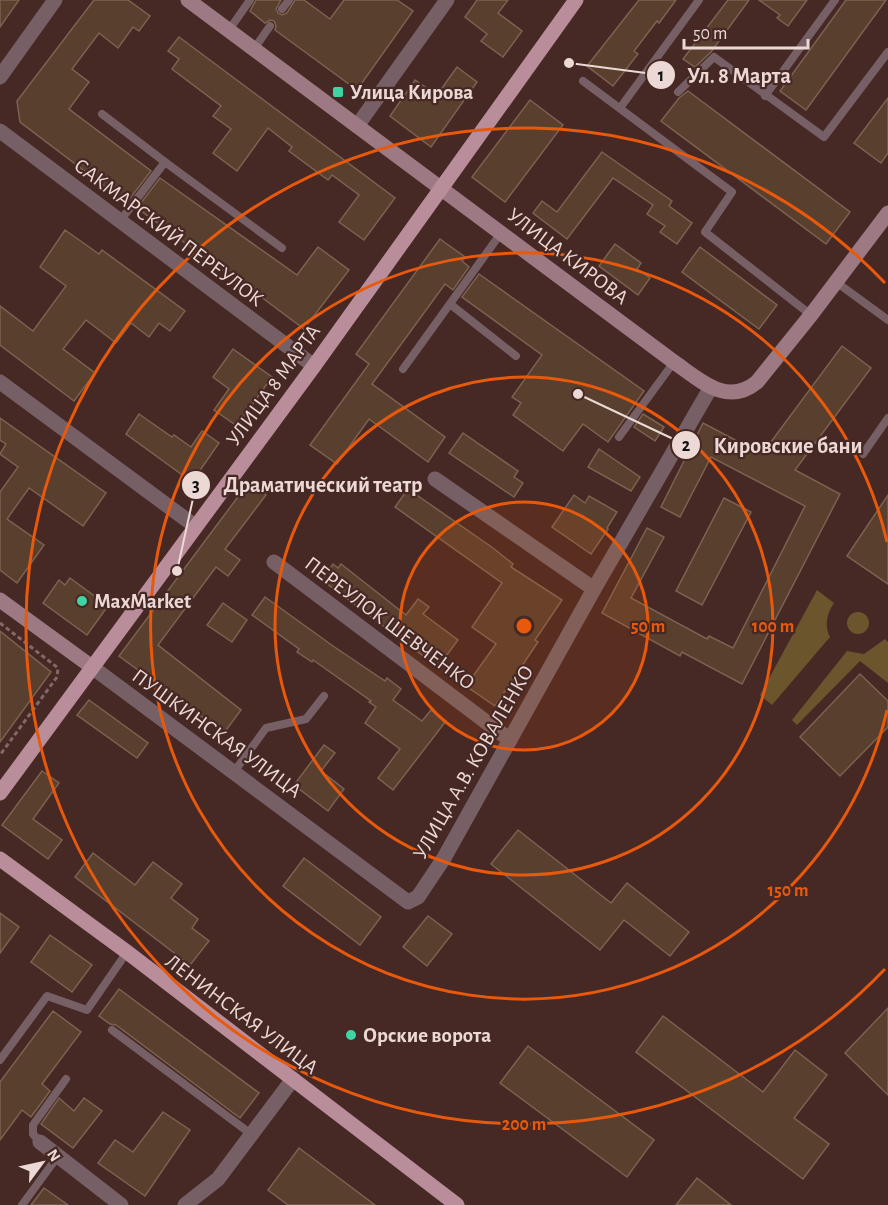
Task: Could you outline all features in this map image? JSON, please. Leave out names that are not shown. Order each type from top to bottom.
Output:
[{"type":"main road","name":"УЛИЦА КИРОВА","points":[[188,0],[674,362],[711,387],[735,393],[747,391],[757,382],[886,221]]},
{"type":"main road","name":"УЛИЦА 8 МАРТА","points":[[0,793],[314,366],[576,0]]},
{"type":"main road","name":"ПУШКИНСКАЯ УЛИЦА","points":[[0,600],[92,667]]},
{"type":"main road","name":"ЛЕНИНСКАЯ УЛИЦА","points":[[0,859],[127,952],[458,1205]]},
{"type":"street","points":[[0,77],[55,0]]},
{"type":"street","points":[[357,126],[447,0]]},
{"type":"street","name":"САКМАРСКИЙ ПЕРЕУЛОК","points":[[0,131],[314,366]]},
{"type":"street","points":[[0,382],[195,526]]},
{"type":"street","name":"УЛИЦА А.В. КОВАЛЕНКО","points":[[408,902],[418,897],[444,858],[594,588],[711,387]]},
{"type":"street","points":[[435,479],[594,588]]},
{"type":"street","name":"ПЕРЕУЛОК ШЕВЧЕНКО","points":[[274,562],[510,740]]},
{"type":"street","name":"ПУШКИНСКАЯ УЛИЦА","points":[[92,667],[408,902]]},
{"type":"street","points":[[185,1205],[218,1179],[293,1079]]},
{"type":"street","points":[[40,1142],[121,1205]]},
{"type":"lane","points":[[229,30],[250,0]]},
{"type":"lane","points":[[282,9],[289,0]]},
{"type":"lane","points":[[620,108],[699,0]]},
{"type":"lane","points":[[765,96],[835,0]]},
{"type":"lane","points":[[254,49],[270,26]]},
{"type":"lane","points":[[678,92],[714,57],[824,137],[888,52]]},
{"type":"lane","points":[[583,81],[732,192],[705,232],[812,315]]},
{"type":"lane","points":[[102,114],[282,248]]},
{"type":"lane","points":[[120,221],[165,162]]},
{"type":"lane","points":[[403,369],[501,233]]},
{"type":"lane","points":[[836,282],[888,320]]},
{"type":"lane","points":[[450,304],[516,356]]},
{"type":"lane","points":[[619,437],[674,362]]},
{"type":"lane","points":[[863,454],[888,418]]},
{"type":"lane","points":[[234,772],[266,728],[306,719],[324,696]]},
{"type":"lane","points":[[0,1060],[47,996],[87,1010],[127,952]]},
{"type":"lane","points":[[112,1030],[251,1134]]},
{"type":"lane","points":[[40,1142],[33,1134],[33,1125],[66,1079]]},
{"type":"lane","points":[[22,1205],[58,1156]]},
{"type":"path","points":[[0,623],[51,660],[58,668],[57,677],[0,755]]},
{"type":"shaded area","points":[[817,590],[834,603],[827,620],[830,637],[772,705],[760,695]]},
{"type":"shaded area","points":[[858,612],[866,615],[869,623],[866,631],[858,634],[850,631],[847,623],[850,615]]},
{"type":"shaded area","points":[[885,639],[888,642],[888,683],[860,661],[797,725],[792,720],[847,651],[864,654]]},
{"type":"building","points":[[0,0],[19,0],[0,27]]},
{"type":"building","points":[[94,0],[128,0],[150,16],[139,31],[133,27],[118,48],[99,33],[72,69],[89,82],[69,109],[151,171],[128,201],[124,198],[123,200],[20,122],[17,101]]},
{"type":"building","points":[[256,0],[281,0],[276,9],[282,15],[287,13],[295,0],[304,0],[330,19],[344,0],[397,0],[413,11],[357,90],[275,30],[274,21],[270,20],[265,23],[250,11]]},
{"type":"building","points":[[477,0],[508,0],[498,13],[522,31],[503,57],[481,41],[487,34],[465,17]]},
{"type":"building","points":[[639,0],[676,0],[634,51],[638,54],[613,86],[587,66]]},
{"type":"building","points":[[728,0],[749,0],[711,52],[695,67],[683,59]]},
{"type":"building","points":[[759,0],[807,0],[788,26],[777,18],[780,15]]},
{"type":"building","points":[[846,0],[886,0],[806,110],[780,91]]},
{"type":"building","points":[[179,37],[395,198],[364,240],[339,222],[359,195],[332,175],[328,180],[289,151],[292,147],[268,128],[237,171],[213,153],[231,129],[213,116],[221,106],[172,69],[179,59],[168,51]]},
{"type":"building","points":[[457,67],[477,82],[431,147],[390,116],[415,80],[437,95]]},
{"type":"building","points":[[688,91],[850,212],[826,244],[661,121],[679,98]]},
{"type":"building","points":[[888,98],[888,153],[881,163],[854,143]]},
{"type":"building","points":[[530,100],[563,125],[505,202],[472,177]]},
{"type":"building","points":[[602,152],[672,201],[669,206],[692,223],[677,244],[660,232],[665,226],[647,214],[653,205],[613,178],[567,239],[533,213],[542,201],[557,212]]},
{"type":"building","points":[[160,178],[297,275],[318,247],[349,270],[304,329],[137,208]]},
{"type":"building","points":[[65,230],[99,254],[102,250],[185,311],[170,331],[159,323],[149,337],[131,323],[116,343],[86,320],[63,349],[95,373],[74,401],[0,345],[0,306],[33,331],[66,286],[40,267]]},
{"type":"building","points":[[440,239],[465,257],[462,261],[469,267],[453,290],[445,284],[372,384],[445,437],[428,462],[369,419],[337,464],[310,445],[369,364],[356,354]]},
{"type":"building","points":[[615,244],[641,263],[637,269],[650,278],[638,295],[599,266]]},
{"type":"building","points":[[700,247],[777,305],[759,329],[682,272]]},
{"type":"building","points":[[479,274],[644,391],[608,442],[583,424],[563,451],[513,415],[521,403],[512,397],[542,355],[462,297]]},
{"type":"building","points":[[842,346],[871,368],[795,470],[840,494],[742,684],[682,652],[680,656],[602,613],[647,528],[664,537],[631,598],[707,639],[709,636],[733,648],[805,506],[711,457],[680,517],[661,507],[703,423],[762,454]]},
{"type":"building","points":[[233,349],[272,377],[237,426],[214,410],[229,389],[213,377]]},
{"type":"building","points":[[139,414],[191,447],[202,431],[219,443],[192,482],[126,434]]},
{"type":"building","points":[[643,414],[664,427],[655,441],[634,427]]},
{"type":"building","points":[[0,418],[106,493],[83,526],[29,488],[7,519],[44,545],[17,583],[0,570],[0,492],[18,467],[0,454],[6,444],[0,440]]},
{"type":"building","points":[[463,433],[518,471],[514,477],[523,483],[514,497],[449,453]]},
{"type":"building","points":[[599,449],[640,477],[631,491],[588,467]]},
{"type":"building","points":[[249,482],[266,495],[225,549],[240,560],[228,576],[216,567],[158,645],[241,710],[224,733],[119,656]]},
{"type":"building","points":[[408,489],[493,548],[513,564],[511,567],[562,600],[535,640],[538,642],[495,706],[466,686],[496,644],[472,627],[502,583],[395,507]]},
{"type":"building","points":[[574,495],[585,503],[589,496],[617,512],[591,554],[552,527]]},
{"type":"building","points":[[888,495],[888,584],[847,556]]},
{"type":"building","points":[[724,498],[751,512],[702,605],[676,591]]},
{"type":"building","points":[[333,564],[338,568],[341,564],[406,615],[418,599],[429,607],[423,614],[458,640],[438,667],[322,580]]},
{"type":"building","points":[[70,578],[108,606],[87,635],[43,603],[59,580],[65,585]]},
{"type":"building","points":[[265,597],[333,646],[385,681],[387,678],[401,689],[393,700],[422,721],[431,710],[446,721],[393,790],[378,778],[400,749],[365,723],[376,707],[369,702],[371,701],[313,660],[312,662],[297,652],[299,649],[252,615]]},
{"type":"building","points":[[223,603],[247,620],[232,642],[207,625]]},
{"type":"building","points":[[0,631],[51,672],[0,742]]},
{"type":"building","points":[[860,674],[888,701],[888,727],[840,776],[800,737]]},
{"type":"building","points":[[89,700],[148,743],[137,758],[77,715]]},
{"type":"building","points":[[324,745],[335,753],[321,771],[344,789],[328,811],[294,785]]},
{"type":"building","points":[[42,771],[59,783],[33,819],[62,840],[48,859],[2,825]]},
{"type":"building","points":[[518,830],[611,903],[627,883],[689,932],[670,956],[624,920],[600,950],[491,864]]},
{"type":"building","points":[[93,853],[135,885],[153,862],[182,884],[171,898],[198,919],[192,928],[209,941],[190,965],[75,877]]},
{"type":"building","points":[[304,858],[381,917],[360,945],[283,886]]},
{"type":"building","points":[[0,913],[19,927],[0,953]]},
{"type":"building","points":[[428,916],[452,934],[427,966],[403,947]]},
{"type":"building","points":[[50,935],[92,965],[72,992],[31,962]]},
{"type":"building","points":[[119,989],[259,1093],[240,1118],[116,1025],[110,1024],[99,1016]]},
{"type":"building","points":[[888,1008],[888,1095],[845,1053]]},
{"type":"building","points":[[53,1011],[81,1032],[42,1084],[50,1091],[31,1117],[22,1110],[0,1140],[0,1082]]},
{"type":"building","points":[[663,1016],[763,1092],[795,1050],[827,1075],[794,1118],[829,1144],[803,1179],[636,1052]]},
{"type":"building","points":[[528,1046],[654,1140],[627,1177],[500,1083]]},
{"type":"building","points":[[59,1098],[74,1111],[84,1098],[102,1111],[73,1148],[41,1124]]},
{"type":"building","points":[[163,1112],[190,1130],[145,1196],[98,1163],[115,1140],[133,1152]]},
{"type":"building","points":[[299,1148],[375,1205],[288,1205],[268,1190]]},
{"type":"building","points":[[697,1178],[731,1205],[676,1205]]},
{"type":"building","points":[[44,1188],[68,1205],[31,1205]]},
{"type":"place","name":"Ул. 8 Марта","points":[[569,63]]},
{"type":"place","name":"Улица Кирова","points":[[338,92]]},
{"type":"place","name":"Кировские бани","points":[[578,394]]},
{"type":"place","name":"Драматический театр","points":[[177,571]]},
{"type":"place","name":"MaxMarket","points":[[82,601]]},
{"type":"place","name":"Орские ворота","points":[[351,1035]]}]
